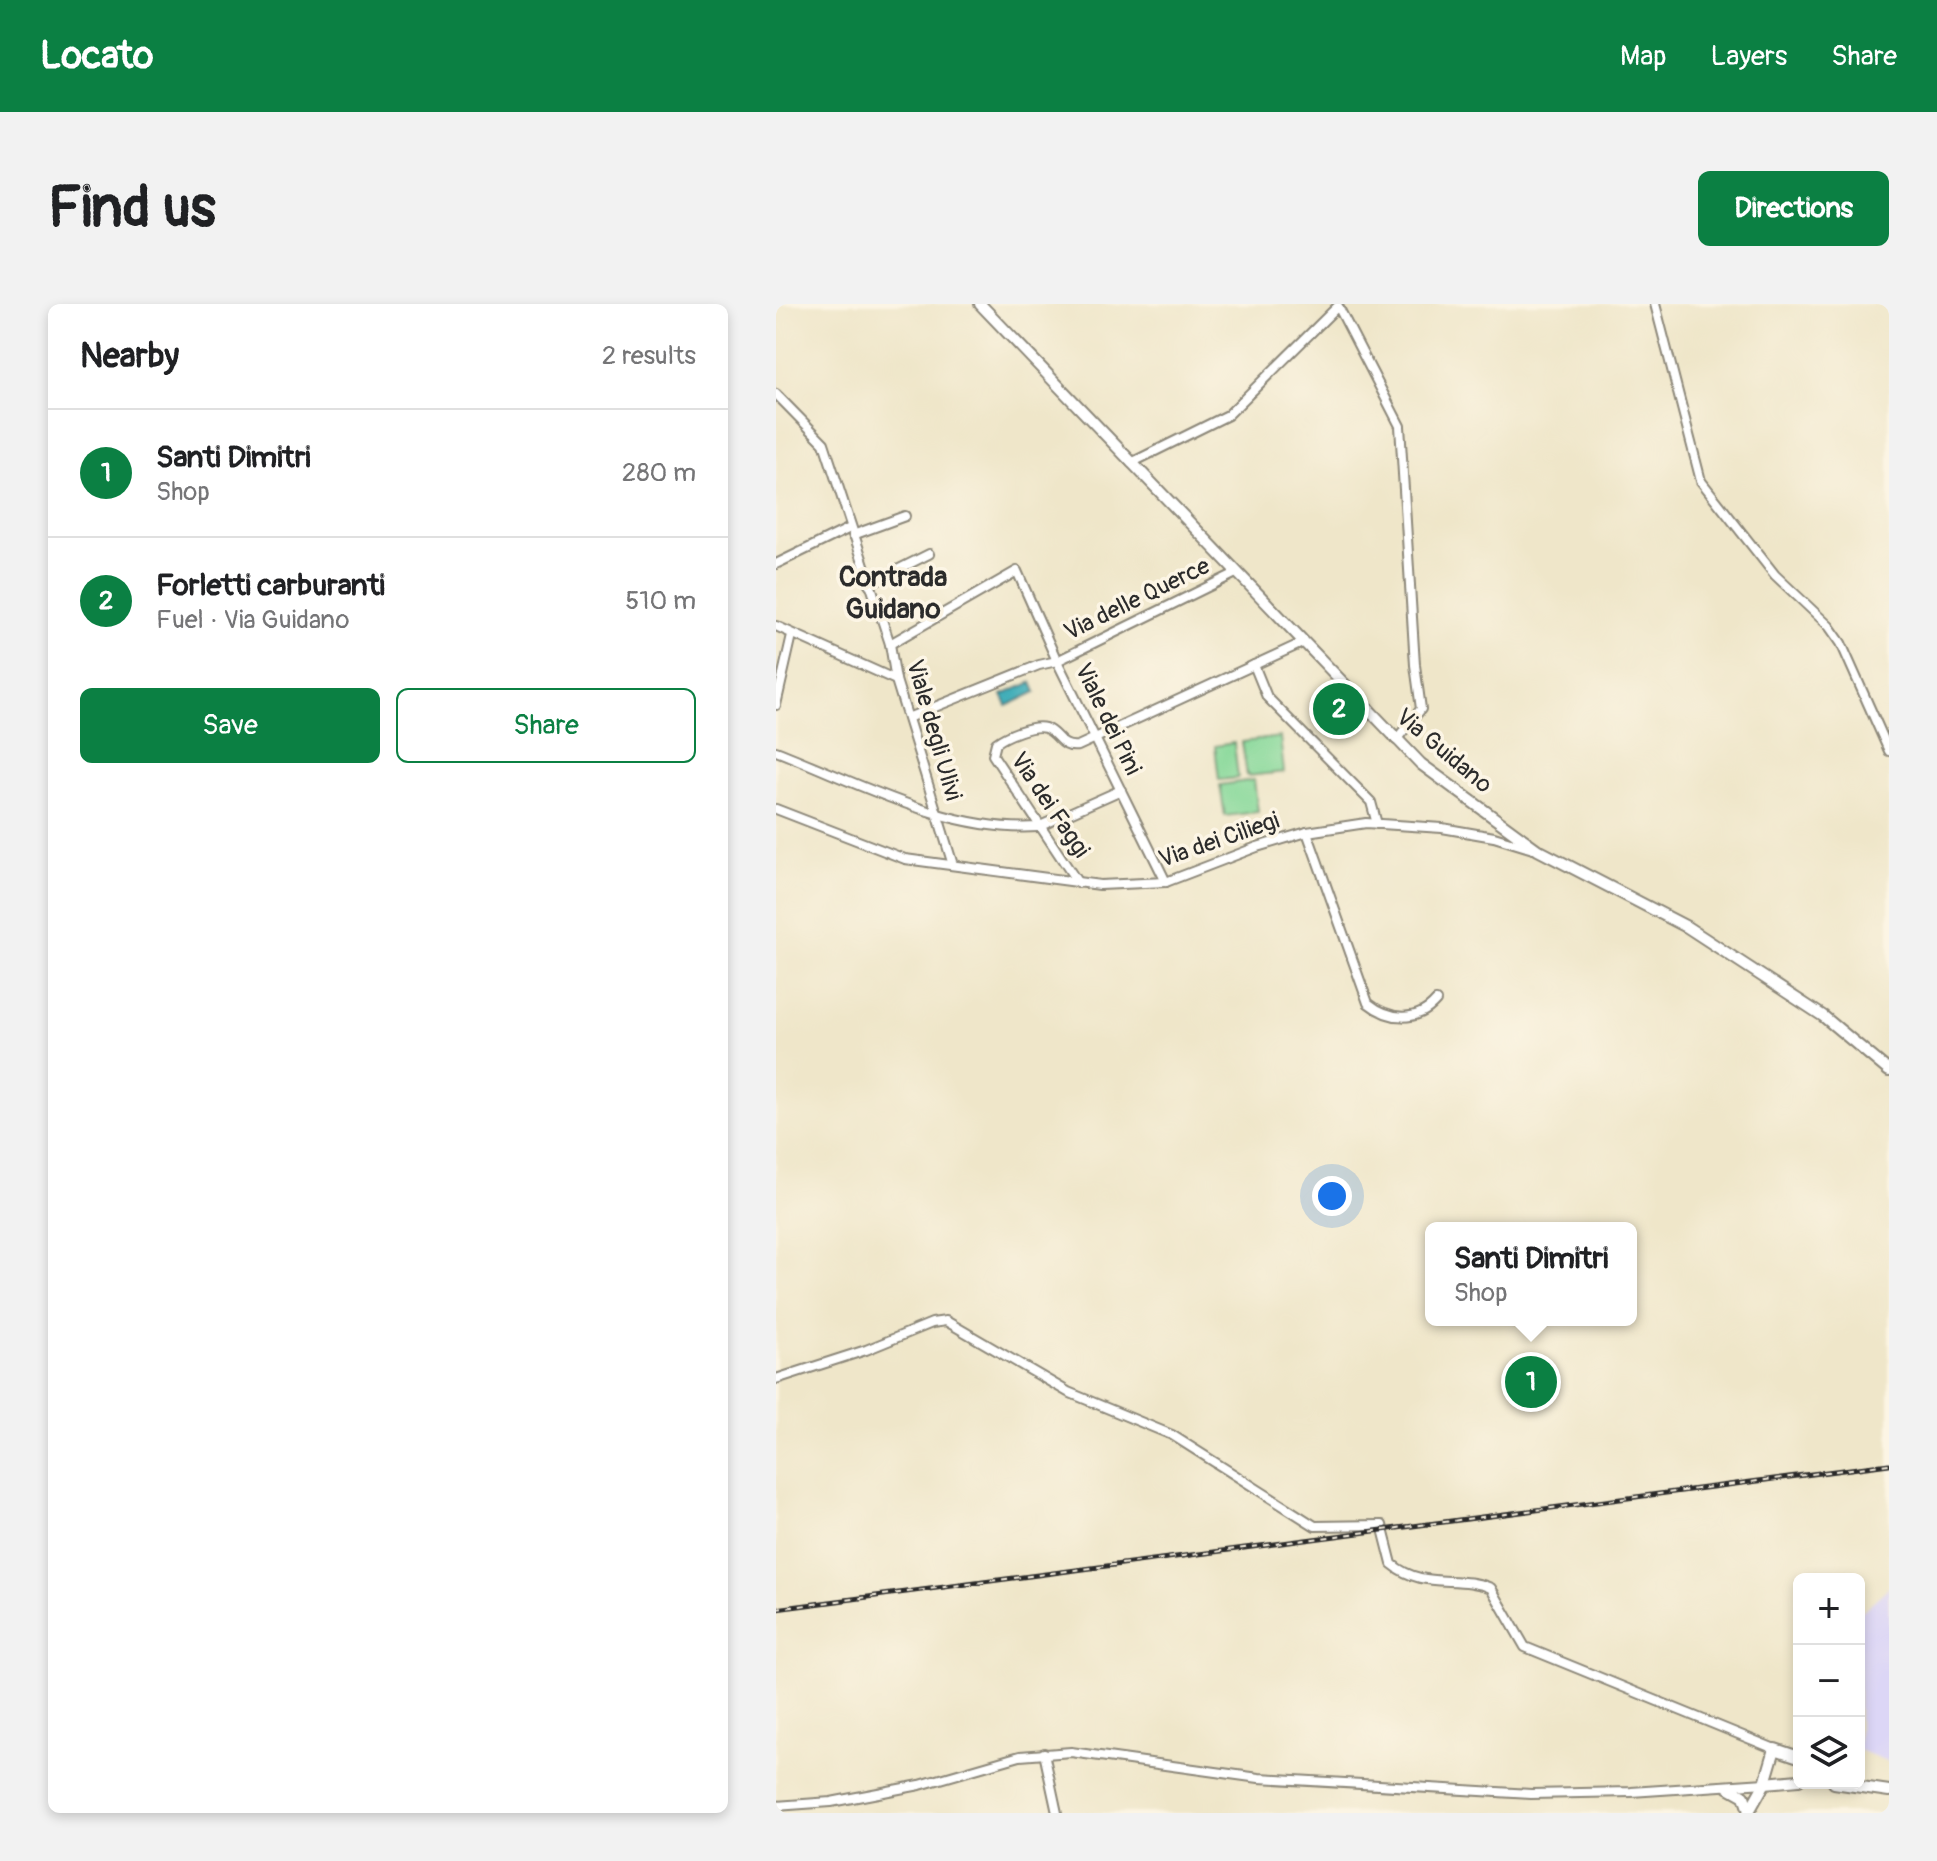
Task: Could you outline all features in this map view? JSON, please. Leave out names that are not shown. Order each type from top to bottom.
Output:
[{"type":"main road","name":"Via Guidano","points":[[980,304],[1421,764],[1538,850],[1687,927],[1823,1016],[1889,1071]]},
{"type":"main road","points":[[1749,1810],[1775,1749],[1793,1755]]},
{"type":"main road","points":[[1762,1783],[1793,1780]]},
{"type":"main road","points":[[1865,1782],[1874,1788]]},
{"type":"main road","points":[[1728,1787],[1744,1796],[1749,1810]]},
{"type":"main road","points":[[1865,1787],[1889,1791]]},
{"type":"street","points":[[1655,304],[1701,481],[1759,557],[1829,626],[1841,643],[1889,751]]},
{"type":"street","points":[[1131,463],[1228,415],[1338,306],[1400,426],[1415,665],[1421,709],[1396,740]]},
{"type":"street","name":"Viale degli Ulivi","points":[[776,394],[824,443],[890,644],[896,680],[910,717],[953,865]]},
{"type":"street","points":[[776,564],[851,531],[905,516]]},
{"type":"street","points":[[869,584],[929,554]]},
{"type":"street","name":"Viale dei Pini","points":[[890,644],[1017,571],[1057,661],[1166,882]]},
{"type":"street","name":"Via delle Querce","points":[[910,717],[1039,665],[1057,661],[1236,573]]},
{"type":"street","points":[[776,626],[896,680]]},
{"type":"street","points":[[776,705],[792,635]]},
{"type":"street","points":[[1098,739],[1302,643]]},
{"type":"street","points":[[1254,665],[1267,697],[1371,802],[1377,824]]},
{"type":"street","name":"Via dei Faggi","points":[[1078,883],[1038,827],[993,755],[992,748],[1002,738],[1037,728],[1045,728],[1070,748],[1098,739]]},
{"type":"street","points":[[776,751],[936,813],[1023,828],[1038,827],[1121,790]]},
{"type":"street","name":"Via dei Ciliegi","points":[[776,809],[905,859],[1078,883],[1166,882],[1257,847],[1307,832],[1377,824],[1481,834],[1538,850]]},
{"type":"street","points":[[1307,832],[1368,1003],[1399,1017],[1423,1013],[1436,1001]]},
{"type":"street","points":[[776,1379],[866,1350],[932,1323],[946,1321],[1068,1392],[1172,1435],[1315,1526],[1382,1525],[1392,1564],[1424,1581],[1476,1583],[1491,1588],[1525,1647],[1775,1749]]},
{"type":"street","points":[[776,1806],[831,1802],[920,1785],[1020,1756],[1044,1753],[1109,1755],[1259,1778],[1531,1794],[1762,1783]]},
{"type":"street","points":[[1044,1753],[1057,1813]]},
{"type":"shaded area","points":[[1889,1587],[1889,1762],[1865,1752],[1865,1609]]},
{"type":"green space","points":[[1280,737],[1284,772],[1247,776],[1242,742]]},
{"type":"green space","points":[[1234,743],[1238,778],[1219,780],[1215,746]]},
{"type":"green space","points":[[1254,780],[1258,812],[1225,816],[1220,785]]},
{"type":"water","points":[[1032,682],[1036,692],[1007,706],[1002,695]]},
{"type":"railway","points":[[776,1609],[1889,1464]]},
{"type":"place","name":"Forletti carburanti","points":[[1339,709]]},
{"type":"place","name":"Santi Dimitri","points":[[1531,1382]]},
{"type":"district","name":"Contrada Guidano","points":[[893,593]]}]
